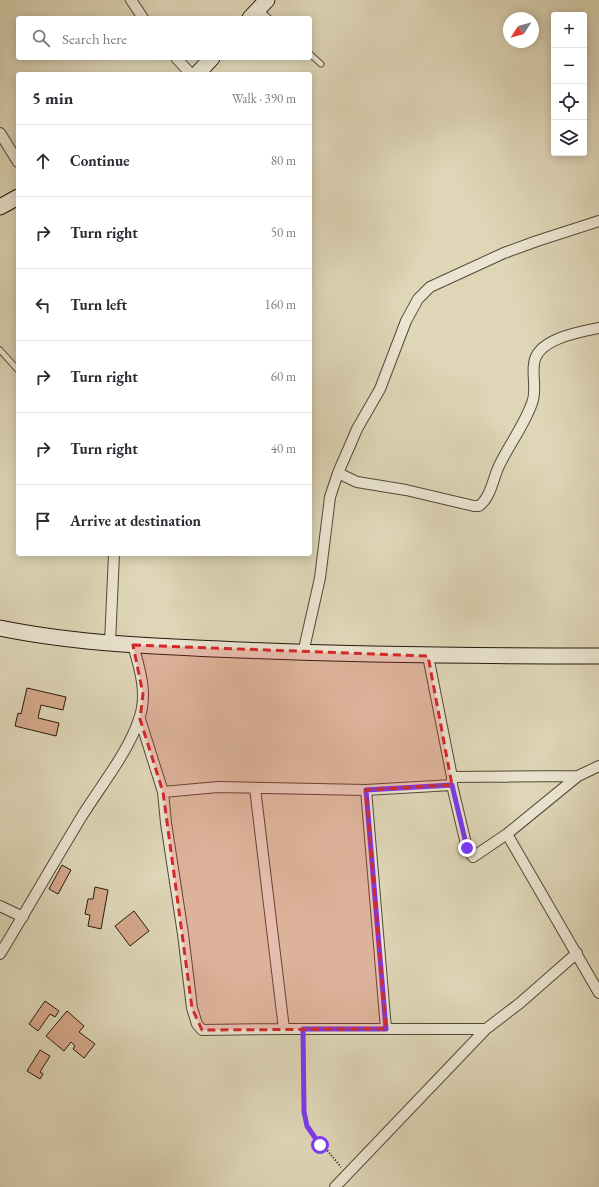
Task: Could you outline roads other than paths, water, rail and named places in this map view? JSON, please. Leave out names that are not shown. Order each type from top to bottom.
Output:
[{"type":"main road","points":[[199,72],[210,60]]},
{"type":"main road","points":[[0,206],[16,198]]},
{"type":"main road","points":[[0,628],[41,636],[133,645],[303,653],[428,656],[599,656]]},
{"type":"street","points":[[131,0],[142,16]]},
{"type":"street","points":[[178,60],[189,72]]},
{"type":"street","points":[[0,133],[16,159]]},
{"type":"street","points":[[303,653],[320,578],[330,497],[338,473],[357,429],[380,389],[406,321],[418,299],[430,287],[504,254],[537,241],[599,222]]},
{"type":"street","points":[[338,473],[357,482],[406,490],[479,506],[487,496],[506,450],[528,414],[533,401],[534,364],[536,354],[540,348],[549,343],[599,328]]},
{"type":"street","points":[[110,643],[114,556]]},
{"type":"street","points":[[0,954],[82,816],[129,742],[140,719],[144,694],[133,645]]},
{"type":"street","points":[[428,656],[452,781],[470,855],[473,857],[477,856],[507,834],[578,776],[599,766]]},
{"type":"street","points":[[140,719],[162,792],[183,934],[192,1008],[197,1024],[202,1030],[486,1029]]},
{"type":"street","points":[[162,792],[218,787],[366,790],[452,781],[578,776]]},
{"type":"street","points":[[256,788],[284,1029]]},
{"type":"street","points":[[366,790],[386,1029]]},
{"type":"street","points":[[507,834],[599,993]]},
{"type":"street","points":[[0,906],[23,917]]},
{"type":"street","points":[[335,1187],[486,1029],[520,1003],[577,953]]},
{"type":"lane","points":[[312,56],[321,64]]},
{"type":"lane","points":[[0,350],[16,368]]}]
